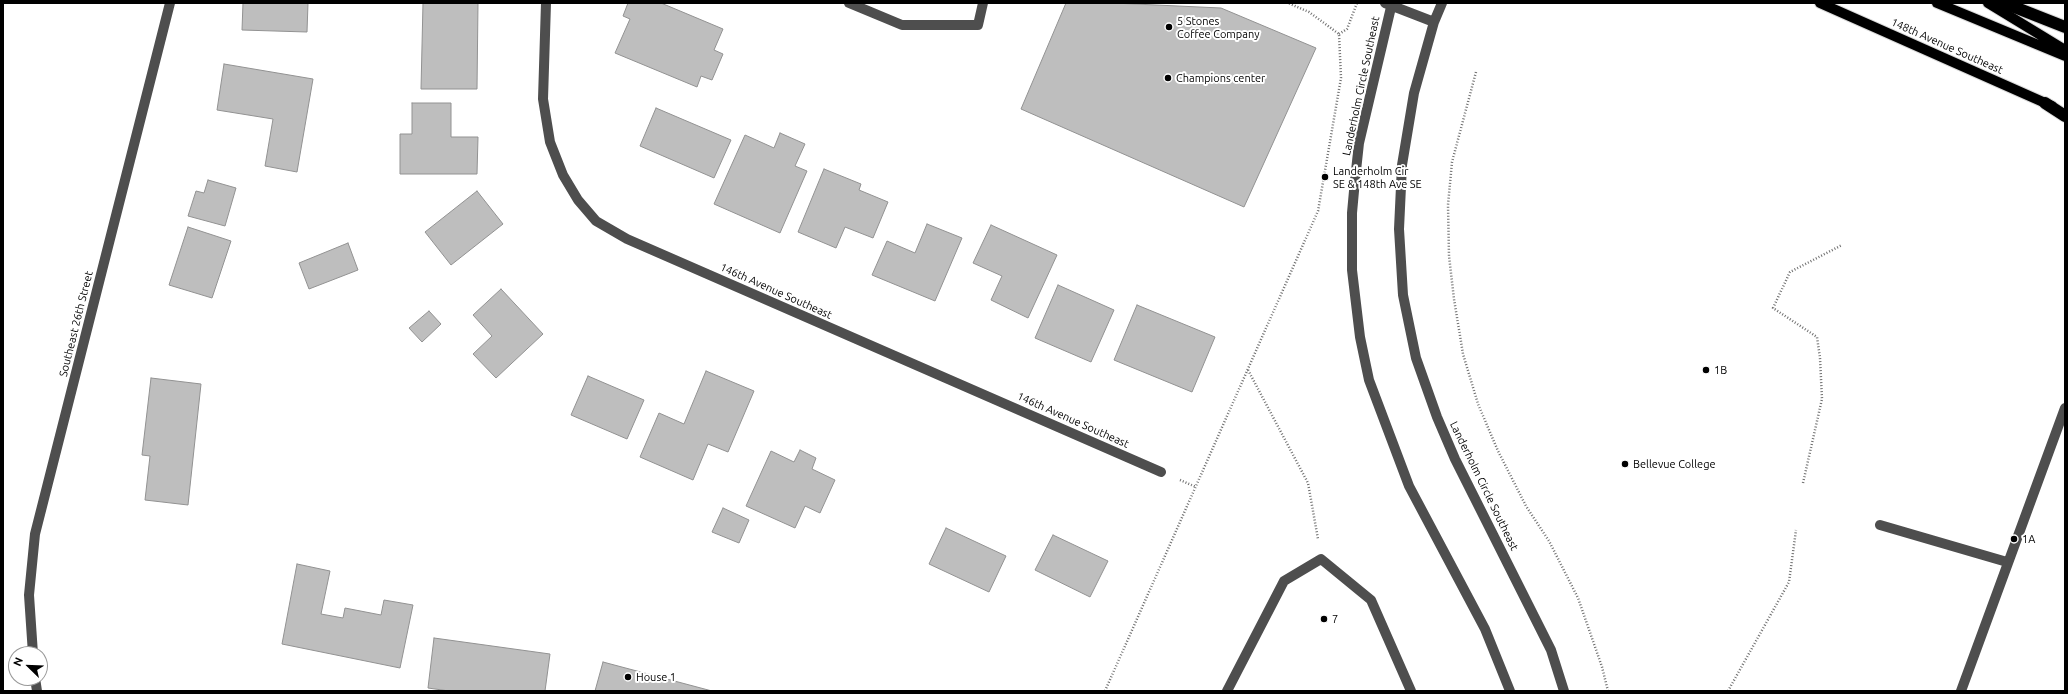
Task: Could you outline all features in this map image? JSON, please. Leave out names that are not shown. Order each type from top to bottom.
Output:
[{"type":"highway","points":[[2004,3],[2065,27]]},
{"type":"highway","points":[[2045,103],[2065,116]]},
{"type":"main road","name":"148th Avenue Southeast","points":[[1820,3],[2065,111]]},
{"type":"main road","points":[[1937,3],[2065,56]]},
{"type":"main road","points":[[1988,3],[2065,50]]},
{"type":"street","name":"Southeast 26th Street","points":[[32,646],[29,595],[35,534],[170,3]]},
{"type":"street","name":"146th Avenue Southeast","points":[[546,3],[543,99],[550,142],[563,175],[578,200],[596,221],[627,239],[1161,472]]},
{"type":"street","points":[[849,3],[902,25],[978,25],[983,3]]},
{"type":"street","points":[[1434,22],[1442,3]]},
{"type":"street","name":"Landerholm Circle Southeast","points":[[1510,691],[1486,629],[1409,486],[1369,380],[1360,337],[1352,270],[1352,213],[1359,143],[1390,4],[1434,22],[1414,93],[1402,165],[1399,229],[1403,295],[1416,358],[1437,417],[1455,459],[1548,643],[1564,691]]},
{"type":"street","points":[[1961,691],[2007,562],[2065,408]]},
{"type":"street","points":[[1880,525],[2007,562]]},
{"type":"street","points":[[1227,691],[1284,581],[1322,559],[1371,600],[1411,691]]},
{"type":"path","points":[[1105,691],[1318,211],[1342,78],[1339,34],[1310,12],[1288,3]]},
{"type":"path","points":[[1339,34],[1347,29],[1357,3]]},
{"type":"path","points":[[1476,72],[1452,162],[1448,205],[1449,256],[1463,354],[1478,404],[1498,452],[1526,506],[1548,541],[1578,598],[1602,668],[1608,691]]},
{"type":"path","points":[[1802,483],[1822,399],[1820,358],[1817,337],[1773,308],[1790,272],[1842,245]]},
{"type":"path","points":[[1248,370],[1308,483],[1322,559]]},
{"type":"path","points":[[1728,691],[1789,582],[1796,530]]},
{"type":"building","points":[[243,3],[308,3],[307,32],[242,30]]},
{"type":"building","points":[[423,3],[478,3],[477,89],[421,89]]},
{"type":"building","points":[[628,3],[661,3],[723,29],[714,50],[723,54],[712,80],[701,76],[697,87],[615,53],[630,19],[623,16]]},
{"type":"building","name":"Champions center","points":[[1066,3],[1113,3],[1221,8],[1316,48],[1244,207],[1021,109]]},
{"type":"building","points":[[224,64],[313,79],[297,172],[265,166],[273,119],[217,110]]},
{"type":"building","points":[[412,103],[451,103],[451,137],[478,137],[477,174],[400,174],[400,134],[412,134]]},
{"type":"building","points":[[656,108],[731,140],[714,178],[640,146]]},
{"type":"building","points":[[780,133],[805,144],[795,166],[807,171],[780,233],[714,204],[745,135],[774,148]]},
{"type":"building","points":[[824,169],[861,184],[859,190],[888,202],[873,238],[845,227],[836,248],[798,232]]},
{"type":"building","points":[[208,180],[236,188],[225,226],[188,216],[196,191],[204,193]]},
{"type":"building","points":[[477,191],[503,224],[451,265],[425,232]]},
{"type":"building","points":[[927,224],[962,238],[935,301],[872,275],[887,241],[915,253]]},
{"type":"building","points":[[991,225],[1057,255],[1028,318],[991,300],[1002,276],[973,263]]},
{"type":"building","points":[[188,227],[231,241],[212,298],[169,285]]},
{"type":"building","points":[[348,243],[358,270],[309,289],[299,263]]},
{"type":"building","points":[[1058,285],[1114,310],[1091,362],[1035,338]]},
{"type":"building","points":[[501,289],[543,334],[496,378],[473,354],[492,336],[473,315]]},
{"type":"building","points":[[1137,305],[1215,337],[1192,392],[1114,360]]},
{"type":"building","points":[[429,311],[441,324],[422,342],[409,328]]},
{"type":"building","points":[[706,371],[754,391],[728,452],[708,444],[693,480],[640,457],[659,413],[684,424]]},
{"type":"building","points":[[588,376],[644,400],[627,439],[571,415]]},
{"type":"building","points":[[151,378],[201,384],[188,505],[145,500],[150,456],[142,455]]},
{"type":"building","points":[[800,450],[816,458],[812,469],[835,480],[820,513],[805,506],[795,528],[746,506],[771,451],[794,462]]},
{"type":"building","points":[[723,508],[749,520],[739,543],[712,532]]},
{"type":"building","points":[[946,528],[1006,556],[989,592],[929,564]]},
{"type":"building","points":[[1053,535],[1108,561],[1090,597],[1035,570]]},
{"type":"building","points":[[297,564],[330,571],[321,614],[343,618],[345,608],[381,615],[384,600],[413,605],[400,668],[282,644]]},
{"type":"building","points":[[434,638],[550,654],[545,691],[449,691],[428,688]]},
{"type":"building","name":"House 1","points":[[603,662],[712,691],[595,691]]},
{"type":"place","name":"5 Stones Coffee Company","points":[[1169,27]]},
{"type":"place","name":"Champions center","points":[[1168,78]]},
{"type":"place","name":"Landerholm Cir SE & 148th Ave SE","points":[[1325,177]]},
{"type":"place","name":"1B","points":[[1706,370]]},
{"type":"place","name":"Bellevue College","points":[[1625,464]]},
{"type":"place","name":"1A","points":[[2014,539]]},
{"type":"place","name":"7","points":[[1324,619]]},
{"type":"place","name":"House 1","points":[[628,677]]}]
